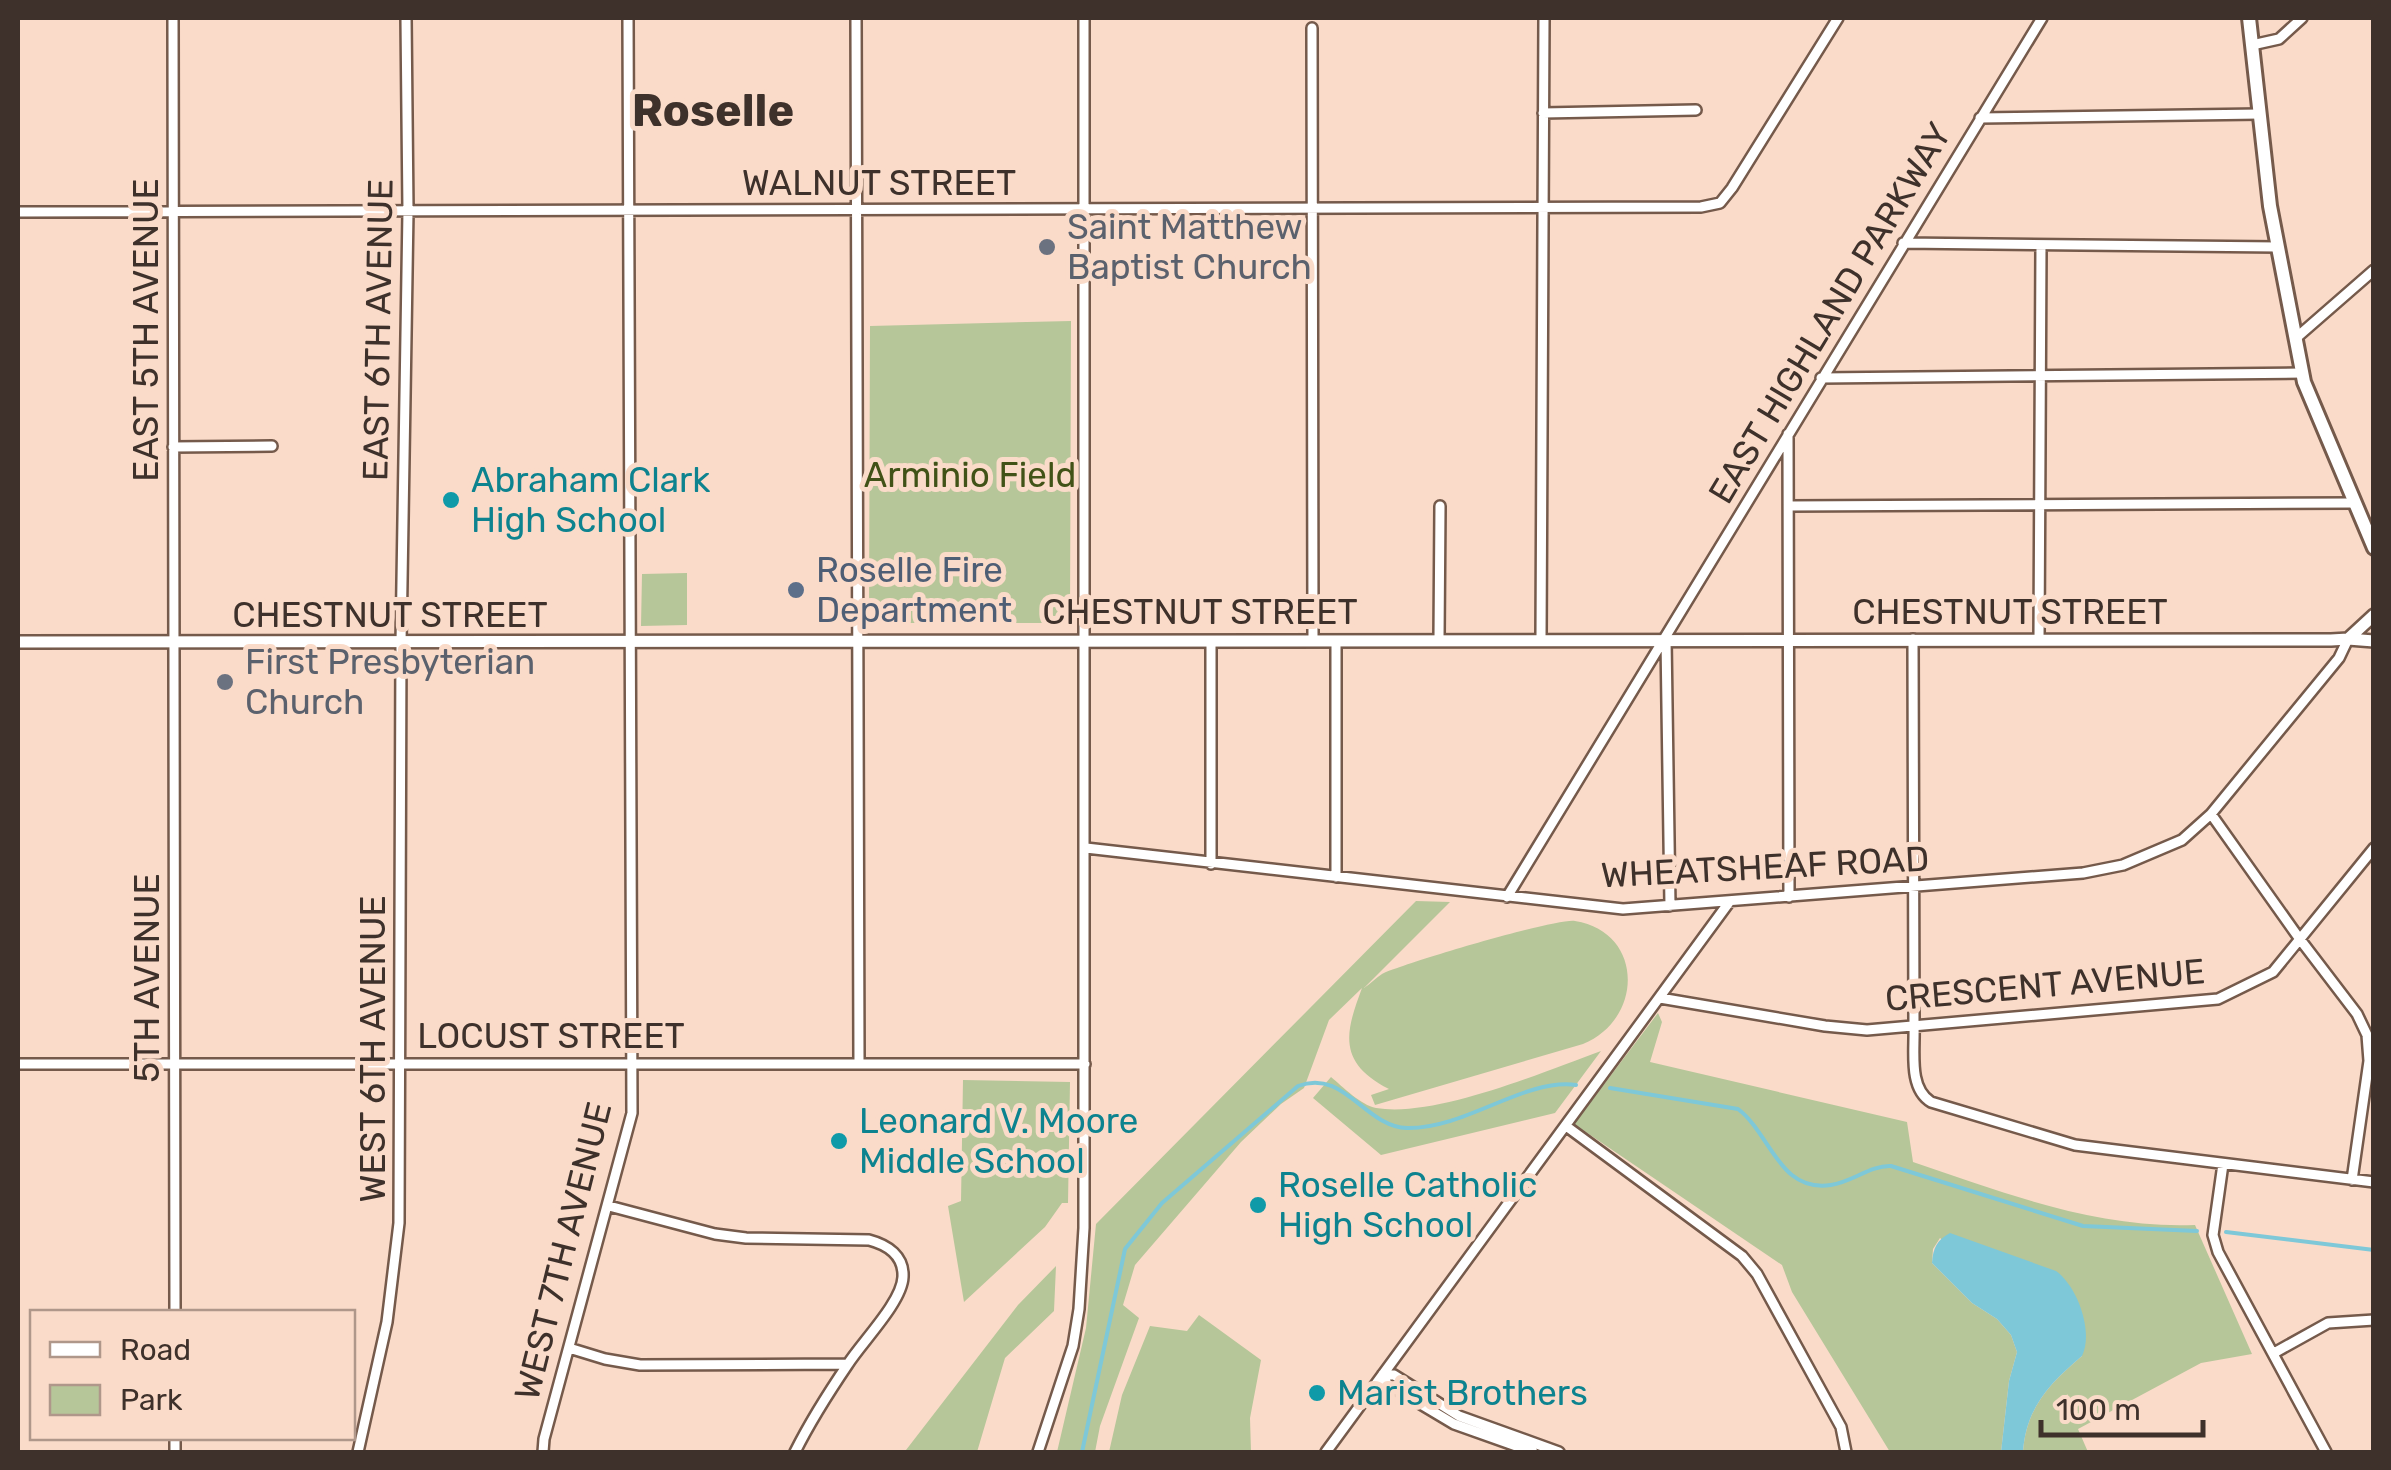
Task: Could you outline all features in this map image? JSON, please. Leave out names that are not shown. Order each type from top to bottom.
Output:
[{"type":"main road","points":[[2249,18],[2278,247],[2302,373],[2374,548]]},
{"type":"street","name":"EAST 5TH AVENUE","points":[[172,643],[174,18]]},
{"type":"street","name":"EAST 6TH AVENUE","points":[[401,643],[408,212],[406,18]]},
{"type":"street","name":"WEST 7TH AVENUE","points":[[543,1452],[630,1121],[628,18]]},
{"type":"street","points":[[856,18],[859,1063]]},
{"type":"street","points":[[1038,1452],[1073,1346],[1084,1228],[1084,18]]},
{"type":"street","points":[[1541,639],[1544,18]]},
{"type":"street","name":"WALNUT STREET","points":[[18,212],[1701,207],[1720,203],[1732,188],[1838,18]]},
{"type":"street","name":"EAST HIGHLAND PARKWAY","points":[[1507,897],[2042,18]]},
{"type":"street","points":[[2252,44],[2279,39],[2302,18]]},
{"type":"street","points":[[1312,28],[1313,641]]},
{"type":"street","points":[[1544,113],[1696,110]]},
{"type":"street","points":[[1980,118],[2260,114]]},
{"type":"street","points":[[1903,243],[2278,247]]},
{"type":"street","points":[[2039,640],[2042,244]]},
{"type":"street","points":[[2296,338],[2374,270]]},
{"type":"street","points":[[1821,378],[2302,373]]},
{"type":"street","points":[[1788,432],[1789,897]]},
{"type":"street","points":[[173,447],[272,446]]},
{"type":"street","points":[[1789,506],[2354,502]]},
{"type":"street","points":[[1439,639],[1440,506]]},
{"type":"street","points":[[2348,639],[2374,616]]},
{"type":"street","points":[[1666,639],[1670,906]]},
{"type":"street","points":[[1913,639],[1914,1026],[1921,1096],[2074,1145],[2374,1182]]},
{"type":"street","name":"WHEATSHEAF ROAD","points":[[1086,848],[1623,909],[2083,873],[2123,865],[2182,840],[2211,814],[2339,658],[2348,639]]},
{"type":"street","name":"CHESTNUT STREET","points":[[18,642],[2374,640]]},
{"type":"street","points":[[1336,641],[1336,878]]},
{"type":"street","points":[[1211,642],[1211,864]]},
{"type":"street","name":"5TH AVENUE","points":[[172,643],[175,1310]]},
{"type":"street","name":"WEST 6TH AVENUE","points":[[358,1452],[388,1322],[399,1223],[401,643]]},
{"type":"street","points":[[2211,814],[2357,1014],[2367,1035],[2370,1062],[2352,1180]]},
{"type":"street","name":"CRESCENT AVENUE","points":[[1660,998],[1868,1030],[2218,999],[2273,972],[2374,848]]},
{"type":"street","points":[[1326,1452],[1730,901]]},
{"type":"street","name":"LOCUST STREET","points":[[18,1064],[1085,1064]]},
{"type":"street","points":[[1566,1126],[1742,1256],[1757,1274],[1841,1427],[1846,1452]]},
{"type":"street","points":[[2222,1164],[2213,1235],[2218,1252],[2326,1452]]},
{"type":"street","points":[[608,1206],[715,1234],[860,1239],[892,1250],[902,1266],[900,1290],[847,1364],[795,1452]]},
{"type":"street","points":[[2274,1354],[2328,1324],[2374,1320]]},
{"type":"street","points":[[570,1348],[640,1365],[847,1364]]},
{"type":"street","points":[[1383,1374],[1387,1384],[1454,1424],[1533,1452]]},
{"type":"street","points":[[1383,1374],[1394,1376],[1460,1416],[1559,1452]]},
{"type":"green space","name":"Arminio Field","points":[[1071,321],[1070,623],[869,623],[870,326]]},
{"type":"green space","points":[[687,573],[687,625],[641,626],[642,574]]},
{"type":"green space","points":[[1416,901],[1450,902],[1364,988],[1382,974],[1419,961],[1512,934],[1575,921],[1598,928],[1614,941],[1624,958],[1628,977],[1617,1016],[1603,1032],[1583,1044],[1375,1105],[1371,1095],[1389,1089],[1360,1068],[1350,1044],[1352,1018],[1362,988],[1329,1020],[1304,1088],[1241,1142],[1135,1265],[1123,1305],[1139,1318],[1100,1426],[1095,1452],[1057,1452],[1086,1328],[1096,1224]]},
{"type":"green space","points":[[1658,1013],[1662,1022],[1650,1062],[1907,1122],[1913,1162],[2016,1197],[2122,1221],[2195,1225],[2252,1354],[2201,1363],[2078,1429],[2088,1452],[2023,1452],[2029,1422],[2041,1398],[2082,1356],[1940,1238],[1933,1249],[1932,1263],[1972,1303],[1997,1319],[2011,1335],[2017,1352],[2009,1381],[2001,1452],[1890,1452],[1792,1292],[1782,1265],[1574,1124]]},
{"type":"green space","points":[[1601,1051],[1555,1113],[1381,1155],[1313,1098],[1331,1077],[1358,1100],[1376,1108],[1428,1106],[1489,1091]]},
{"type":"green space","points":[[963,1080],[1070,1082],[1068,1203],[1062,1203],[1045,1227],[964,1302],[948,1206],[961,1201]]},
{"type":"green space","points":[[1056,1266],[1054,1311],[1005,1358],[977,1452],[908,1452],[1018,1305]]},
{"type":"green space","points":[[1199,1315],[1261,1360],[1250,1418],[1251,1452],[1109,1452],[1122,1395],[1150,1326],[1187,1331]]},
{"type":"water","points":[[1950,1233],[2056,1271],[2071,1287],[2085,1322],[2082,1356],[2041,1398],[2029,1422],[2023,1452],[2001,1452],[2009,1381],[2017,1352],[2011,1335],[1932,1263],[1936,1245]]},
{"type":"waterway","points":[[1082,1452],[1125,1249],[1162,1203],[1298,1086],[1329,1085],[1379,1118],[1407,1128],[1451,1121],[1536,1089],[1576,1085]]},
{"type":"waterway","points":[[1610,1088],[1738,1109],[1787,1171],[1813,1185],[1831,1185],[1891,1166],[2083,1226],[2197,1231]]},
{"type":"waterway","points":[[2226,1232],[2374,1250]]},
{"type":"place","name":"Saint Matthew Baptist Church","points":[[1047,247]]},
{"type":"place","name":"Abraham Clark High School","points":[[451,500]]},
{"type":"place","name":"Roselle Fire Department","points":[[796,590]]},
{"type":"place","name":"First Presbyterian Church","points":[[225,682]]},
{"type":"place","name":"Leonard V. Moore Middle School","points":[[839,1141]]},
{"type":"place","name":"Roselle Catholic High School","points":[[1258,1205]]},
{"type":"place","name":"Marist Brothers","points":[[1317,1393]]},
{"type":"district","name":"Roselle","points":[[713,110]]}]
